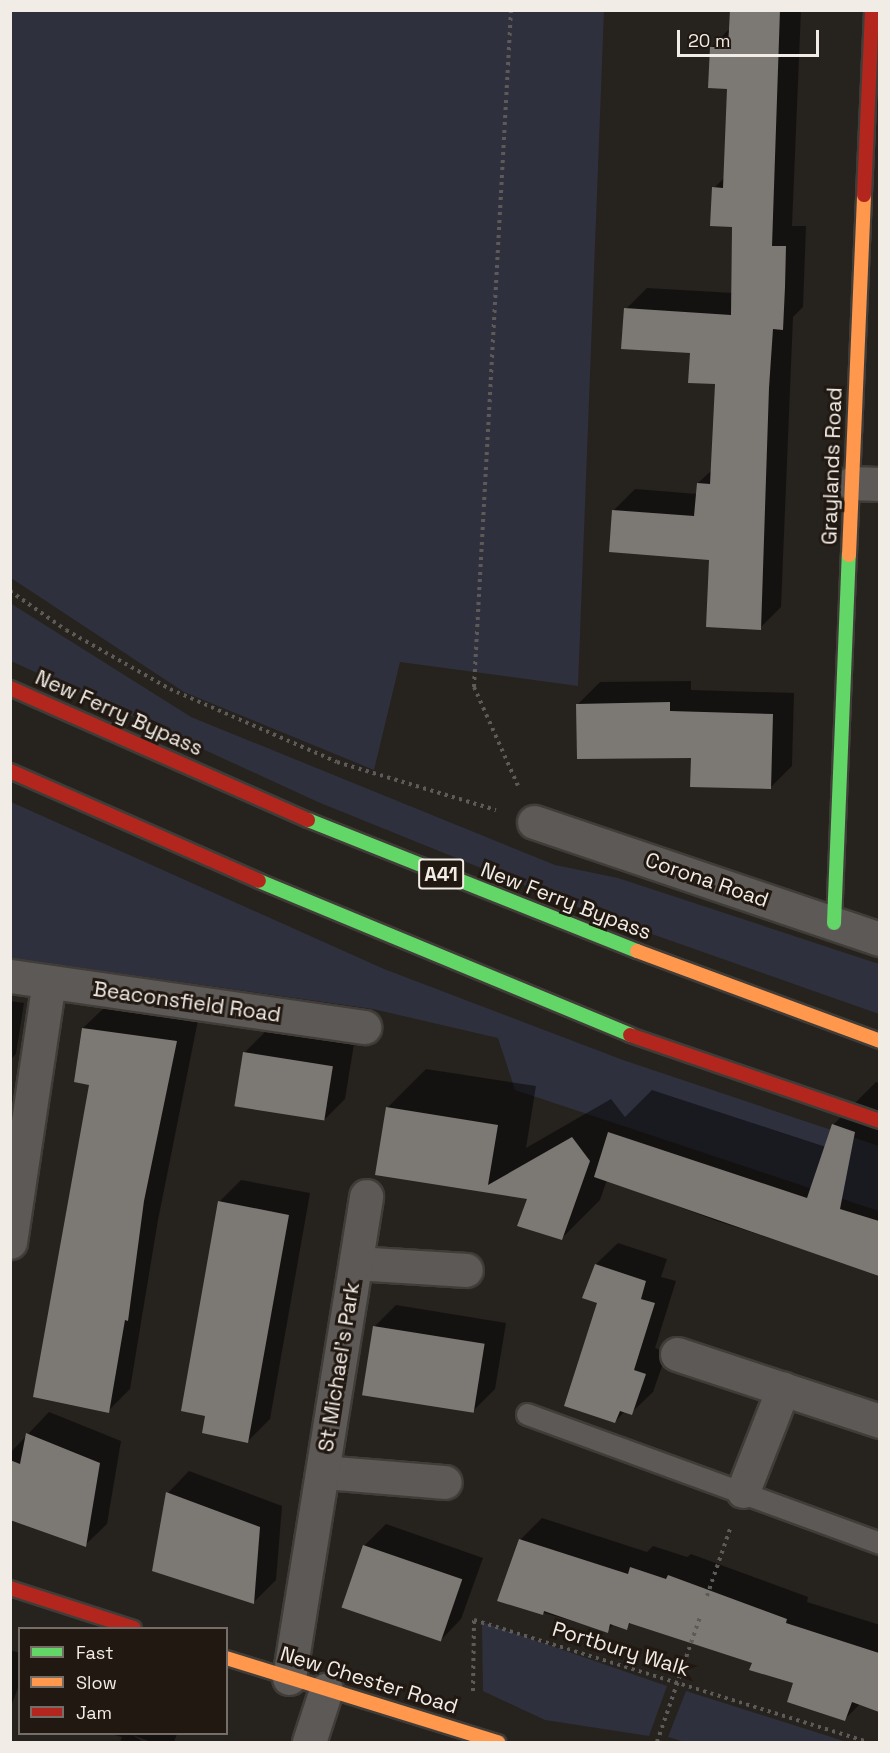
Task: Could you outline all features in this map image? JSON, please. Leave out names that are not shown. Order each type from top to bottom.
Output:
[{"type":"main road","name":"Graylands Road","points":[[834,923],[866,484],[872,10]]},
{"type":"main road","name":"New Ferry Bypass","points":[[10,688],[260,800],[555,921],[879,1041]]},
{"type":"main road","points":[[10,771],[172,844],[596,1023],[879,1121]]},
{"type":"main road","points":[[10,1588],[128,1627]]},
{"type":"main road","name":"New Chester Road","points":[[228,1659],[498,1743]]},
{"type":"street","name":"Corona Road","points":[[534,822],[879,939]]},
{"type":"street","name":"Beaconsfield Road","points":[[10,976],[364,1027]]},
{"type":"street","points":[[10,1242],[19,1124],[49,982]]},
{"type":"street","name":"St Michael's Park","points":[[289,1678],[366,1196]]},
{"type":"street","name":"St Michael's Park","points":[[356,1263],[466,1270]]},
{"type":"street","points":[[677,1354],[879,1421]]},
{"type":"street","points":[[743,1491],[783,1389]]},
{"type":"street","name":"St Michael's Park","points":[[322,1472],[445,1482]]},
{"type":"street","points":[[309,1743],[326,1690]]},
{"type":"lane","points":[[527,1414],[743,1491],[879,1543]]},
{"type":"path","points":[[512,10],[474,687],[534,822]]},
{"type":"path","points":[[10,591],[66,630],[170,689],[337,762],[534,822]]},
{"type":"path","points":[[707,1596],[743,1491]]},
{"type":"path","points":[[657,1743],[700,1617]]},
{"type":"path","name":"Portbury Walk","points":[[472,1733],[474,1620],[677,1681],[868,1743]]},
{"type":"shaded area","points":[[10,11],[604,11],[578,686],[400,662],[374,770],[184,692],[11,578]]},
{"type":"shaded area","points":[[10,603],[191,717],[555,865],[618,878],[879,964],[879,1014],[595,914],[318,802],[11,661]]},
{"type":"shaded area","points":[[11,802],[384,969],[623,1060],[879,1146],[879,1211],[515,1090],[498,1038],[373,1009],[11,958]]},
{"type":"shaded area","points":[[482,1622],[667,1686],[649,1736],[545,1720],[483,1691]]},
{"type":"shaded area","points":[[686,1691],[847,1742],[685,1742],[668,1737]]},
{"type":"building","points":[[730,10],[780,10],[772,246],[786,246],[785,287],[783,330],[773,329],[761,630],[706,627],[709,560],[609,552],[612,510],[694,516],[697,483],[710,484],[715,384],[688,383],[690,353],[621,349],[624,308],[731,315],[732,227],[710,226],[712,187],[723,188],[727,89],[708,88],[710,47],[728,47]]},
{"type":"building","points":[[670,702],[670,711],[773,714],[771,789],[690,787],[691,758],[577,759],[576,704]]},
{"type":"building","points":[[82,1028],[177,1041],[144,1201],[128,1321],[125,1320],[109,1413],[33,1397],[89,1085],[74,1082]]},
{"type":"building","points":[[243,1052],[333,1066],[324,1121],[234,1106]]},
{"type":"building","points":[[386,1107],[498,1125],[488,1185],[572,1137],[590,1161],[562,1240],[517,1226],[527,1199],[375,1175]]},
{"type":"building","points":[[832,1124],[855,1132],[840,1209],[879,1221],[879,1276],[594,1177],[608,1132],[807,1198]]},
{"type":"building","points":[[218,1201],[289,1215],[248,1443],[202,1433],[205,1416],[181,1411]]},
{"type":"building","points":[[595,1264],[646,1281],[641,1299],[655,1303],[634,1370],[646,1374],[632,1415],[620,1411],[615,1423],[564,1406],[597,1303],[582,1298]]},
{"type":"building","points":[[373,1326],[485,1344],[474,1413],[362,1395]]},
{"type":"building","points":[[26,1433],[100,1463],[86,1547],[10,1520],[10,1460],[20,1464]]},
{"type":"building","points":[[166,1492],[260,1527],[254,1604],[152,1571]]},
{"type":"building","points":[[519,1539],[628,1574],[630,1567],[666,1579],[668,1575],[787,1619],[786,1623],[879,1653],[879,1712],[852,1702],[845,1721],[787,1702],[793,1683],[749,1670],[752,1663],[629,1623],[627,1630],[610,1624],[608,1633],[544,1611],[543,1615],[497,1601]]},
{"type":"building","points":[[363,1545],[462,1579],[441,1642],[342,1607]]},
{"type":"traffic: fast","points":[[834,923],[849,555]]},
{"type":"traffic: fast","points":[[308,820],[637,951]]},
{"type":"traffic: fast","points":[[259,881],[630,1035]]},
{"type":"traffic: slow","points":[[849,555],[864,195]]},
{"type":"traffic: slow","points":[[637,951],[880,1041]]},
{"type":"traffic: slow","points":[[228,1659],[498,1742]]},
{"type":"traffic: jam","points":[[864,195],[872,10]]},
{"type":"traffic: jam","points":[[10,688],[308,820]]},
{"type":"traffic: jam","points":[[10,771],[259,881]]},
{"type":"traffic: jam","points":[[630,1035],[880,1121]]},
{"type":"traffic: jam","points":[[10,1588],[131,1627]]}]
